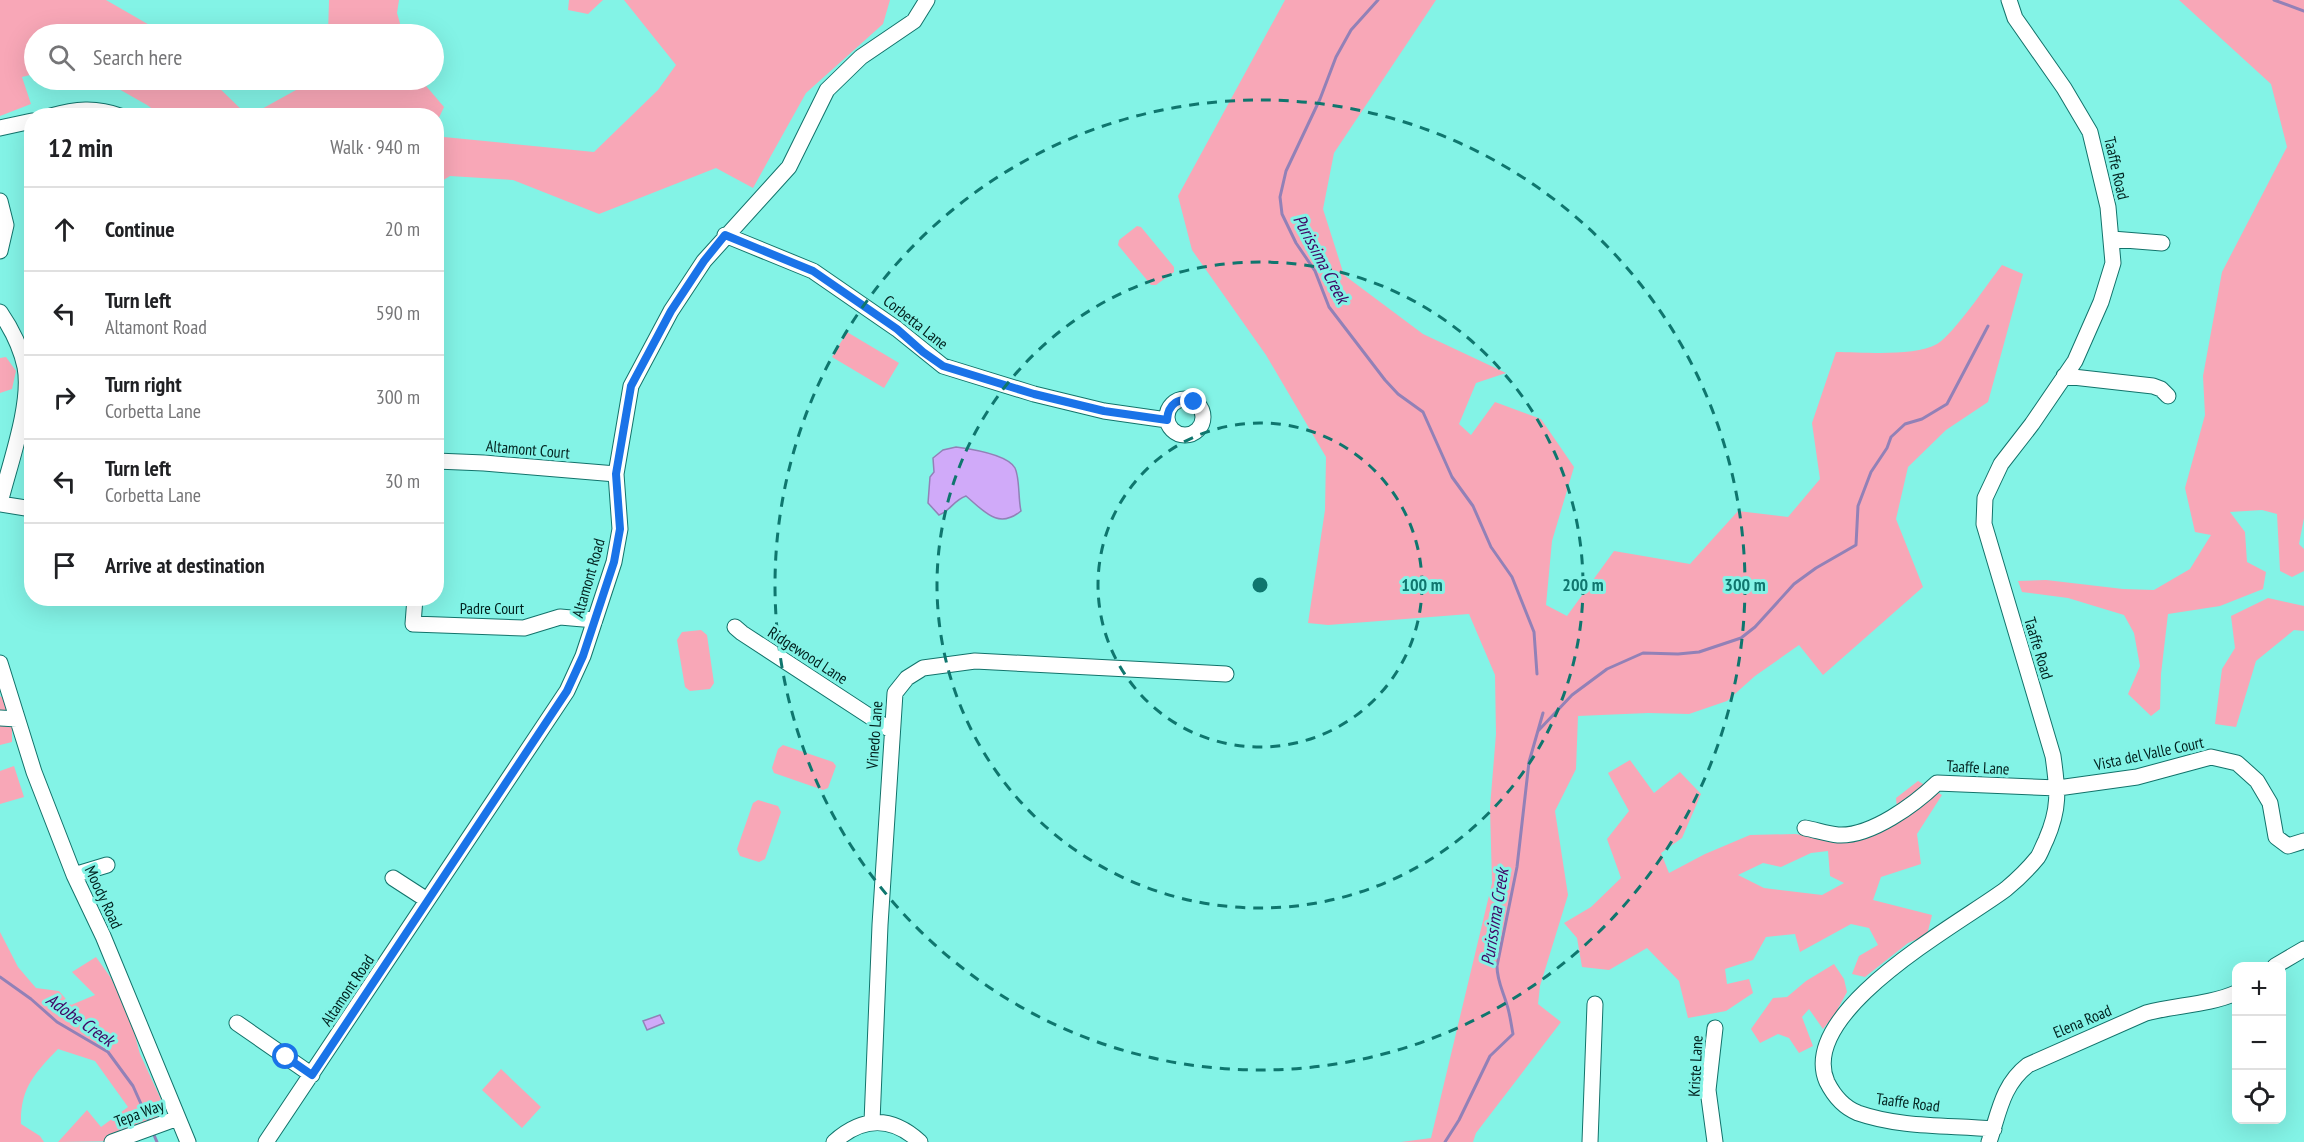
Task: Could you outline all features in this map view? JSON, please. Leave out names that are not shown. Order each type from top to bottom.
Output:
[{"type":"street","name":"Altamont Road","points":[[266,1142],[567,691],[583,656],[614,562],[620,529],[616,474],[631,386],[671,311],[704,261],[725,235],[789,167],[827,90],[861,57],[914,21],[927,0]]},
{"type":"street","name":"Taaffe Road","points":[[1991,1135],[1876,1118],[1856,1112],[1841,1104],[1832,1093],[1825,1078],[1825,1055],[1829,1039],[1840,1021],[1864,993],[1911,954],[2007,888],[2039,855],[2055,818],[2058,788],[2053,756],[1984,524],[1985,498],[2001,464],[2032,424],[2075,361],[2101,302],[2113,263],[2112,239],[2108,207],[2090,132],[2064,88],[2015,18],[2008,0]]},
{"type":"street","points":[[0,128],[24,123]]},
{"type":"street","points":[[0,201],[6,225],[0,251]]},
{"type":"street","name":"Corbetta Lane","points":[[725,235],[813,271],[897,329],[943,366],[970,376],[1074,404],[1104,411],[1167,420]]},
{"type":"street","points":[[2112,239],[2162,243]]},
{"type":"street","points":[[0,312],[17,343],[24,364]]},
{"type":"street","points":[[2064,376],[2153,386],[2161,389],[2168,396]]},
{"type":"street","points":[[24,409],[0,504],[24,507]]},
{"type":"street","name":"Altamont Court","points":[[444,461],[616,474]]},
{"type":"street","name":"Padre Court","points":[[414,606],[413,624],[524,628],[560,617],[596,620]]},
{"type":"street","name":"Ridgewood Lane","points":[[735,627],[892,731]]},
{"type":"street","name":"Vinedo Lane","points":[[872,1122],[880,925],[895,693],[907,678],[922,668],[975,662],[1226,674]]},
{"type":"street","name":"Moody Road","points":[[0,663],[34,772],[74,875],[103,936],[188,1142]]},
{"type":"street","points":[[0,718],[17,719]]},
{"type":"street","name":"Vista del Valle Court","points":[[2058,788],[2137,777],[2211,757],[2237,763],[2258,781],[2270,803],[2276,837],[2288,846],[2304,841]]},
{"type":"street","name":"Taaffe Lane","points":[[1805,828],[1839,835],[1858,831],[1893,817],[1937,783],[2058,788]]},
{"type":"street","points":[[74,875],[107,865]]},
{"type":"street","points":[[393,878],[427,900]]},
{"type":"street","points":[[2281,962],[2304,949]]},
{"type":"street","name":"Elena Road","points":[[1991,1135],[2006,1091],[2016,1075],[2028,1065],[2146,1013],[2166,1007],[2213,1001],[2232,994]]},
{"type":"street","points":[[1590,1142],[1595,1004]]},
{"type":"street","points":[[237,1023],[312,1075]]},
{"type":"street","name":"Kriste Lane","points":[[1714,1028],[1708,1090],[1715,1142]]},
{"type":"street","name":"Tepa Way","points":[[112,1142],[178,1118]]},
{"type":"street","points":[[834,1142],[854,1127],[872,1122],[889,1124],[907,1130],[920,1142]]},
{"type":"shaded area","points":[[0,0],[106,0],[148,24],[24,24],[24,76],[22,77],[24,90],[26,90],[31,104],[0,116]]},
{"type":"shaded area","points":[[329,0],[399,0],[397,13],[400,24],[328,24]]},
{"type":"shaded area","points":[[569,0],[603,0],[588,14],[568,10]]},
{"type":"shaded area","points":[[624,0],[890,0],[883,24],[806,93],[753,188],[716,168],[599,214],[513,180],[450,176],[444,180],[444,137],[594,152],[658,90],[676,65]]},
{"type":"shaded area","points":[[1285,0],[1436,0],[1334,153],[1323,209],[1344,275],[1423,334],[1506,373],[1476,383],[1459,424],[1471,435],[1495,402],[1541,419],[1574,467],[1552,541],[1546,605],[1567,616],[1614,551],[1690,564],[1738,511],[1788,517],[1820,479],[1812,423],[1836,352],[1915,351],[1937,344],[1961,319],[2002,265],[2023,274],[1988,402],[1946,430],[1908,467],[1896,519],[1923,587],[1823,675],[1799,645],[1755,676],[1727,701],[1689,714],[1578,716],[1576,769],[1555,811],[1568,895],[1540,986],[1538,1004],[1561,1022],[1476,1133],[1473,1142],[1401,1142],[1431,1138],[1492,883],[1490,807],[1496,734],[1495,675],[1469,614],[1328,625],[1308,623],[1325,510],[1326,457],[1266,355],[1192,250],[1178,196]]},
{"type":"shaded area","points":[[2179,0],[2304,0],[2304,518],[2299,544],[2304,549],[2304,571],[2292,577],[2280,571],[2277,514],[2262,510],[2230,512],[2245,532],[2247,562],[2266,572],[2263,589],[2220,606],[2168,614],[2161,674],[2160,709],[2151,716],[2128,694],[2140,666],[2134,633],[2124,615],[2068,598],[2022,592],[2018,581],[2046,580],[2123,589],[2154,590],[2190,569],[2211,535],[2195,532],[2185,488],[2205,415],[2203,376],[2222,272],[2287,147],[2271,84]]},
{"type":"shaded area","points":[[121,90],[221,90],[240,108],[151,108]]},
{"type":"shaded area","points":[[296,90],[430,90],[444,107],[444,108],[264,108]]},
{"type":"shaded area","points":[[1137,226],[1141,227],[1174,267],[1174,272],[1156,285],[1151,285],[1118,245],[1119,240]]},
{"type":"shaded area","points":[[847,332],[899,363],[884,388],[832,357]]},
{"type":"shaded area","points":[[6,357],[16,371],[12,389],[0,393],[0,358]]},
{"type":"shaded area","points":[[956,447],[988,453],[1011,463],[1017,472],[1021,511],[1005,519],[998,519],[985,512],[966,496],[939,515],[928,503],[930,477],[934,472],[933,458],[943,450]]},
{"type":"shaded area","points":[[2268,598],[2304,606],[2304,631],[2294,630],[2256,661],[2236,727],[2215,724],[2222,669],[2235,648],[2231,616]]},
{"type":"shaded area","points":[[701,630],[707,635],[714,683],[710,689],[690,691],[685,687],[677,640],[682,632]]},
{"type":"shaded area","points":[[0,696],[12,704],[12,742],[0,745]]},
{"type":"shaded area","points":[[783,745],[833,762],[836,766],[828,788],[823,790],[774,773],[772,768],[778,749]]},
{"type":"shaded area","points":[[1630,760],[1654,793],[1680,772],[1701,794],[1682,838],[1661,853],[1669,873],[1705,854],[1750,835],[1795,834],[1841,840],[1898,819],[1896,798],[1918,781],[1942,795],[1917,834],[1921,864],[1881,877],[1873,900],[1932,915],[1927,935],[1908,943],[1865,977],[1852,974],[1859,956],[1878,945],[1869,928],[1851,924],[1800,952],[1795,934],[1766,937],[1753,960],[1725,969],[1727,984],[1749,979],[1753,993],[1726,1011],[1688,1018],[1679,981],[1647,948],[1609,970],[1582,967],[1577,938],[1564,923],[1591,907],[1621,878],[1607,839],[1629,811],[1608,773]],"holes":[[[1828,851],[1830,876],[1844,883],[1822,895],[1764,888],[1738,875],[1763,863],[1781,867],[1811,853]]]},
{"type":"shaded area","points":[[14,766],[24,797],[0,804],[0,771]]},
{"type":"shaded area","points":[[758,800],[778,806],[781,812],[765,859],[759,862],[740,856],[737,849],[753,803]]},
{"type":"shaded area","points":[[0,932],[18,967],[36,988],[59,991],[71,1005],[95,995],[72,972],[96,957],[111,978],[131,1021],[140,1054],[164,1106],[156,1118],[121,1141],[58,1142],[87,1110],[101,1127],[128,1107],[95,1061],[58,1049],[30,1082],[21,1111],[21,1124],[40,1136],[44,1142],[0,1142]]},
{"type":"shaded area","points":[[1834,964],[1844,979],[1847,992],[1835,1014],[1823,1029],[1809,1009],[1802,1017],[1813,1046],[1799,1053],[1789,1038],[1778,1034],[1760,1043],[1751,1029],[1773,998],[1787,997],[1806,981]]},
{"type":"shaded area","points":[[660,1015],[664,1023],[647,1030],[643,1021]]},
{"type":"shaded area","points":[[501,1069],[541,1107],[522,1128],[482,1090]]},
{"type":"waterway","name":"Purissima Creek","points":[[1378,0],[1351,30],[1336,57],[1320,99],[1286,171],[1280,197],[1282,214],[1296,243],[1315,271],[1329,307],[1385,380],[1398,394],[1423,412],[1452,477],[1473,506],[1491,547],[1512,577],[1534,632],[1537,674]]},
{"type":"waterway","points":[[2274,0],[2304,11]]},
{"type":"waterway","points":[[1538,731],[1572,695],[1607,669],[1643,653],[1699,652],[1741,638],[1755,627],[1794,584],[1816,568],[1856,545],[1858,506],[1871,472],[1887,448],[1891,437],[1905,424],[1922,419],[1947,404],[1988,326]]},
{"type":"waterway","name":"Purissima Creek","points":[[1445,1142],[1459,1120],[1490,1056],[1513,1034],[1497,966],[1517,867],[1529,762],[1543,713]]},
{"type":"waterway","name":"Adobe Creek","points":[[0,977],[31,999],[57,1022],[108,1052],[133,1086],[150,1124]]},
{"type":"waterway","name":"Adobe Creek","points":[[154,1135],[157,1142]]},
{"type":"route","points":[[286,1057],[312,1075],[567,691],[583,656],[614,562],[620,529],[616,474],[631,386],[671,311],[704,261],[725,235],[813,271],[897,329],[943,366],[970,376],[1104,411],[1167,420],[1167,414],[1173,404],[1183,399],[1194,402]]}]
